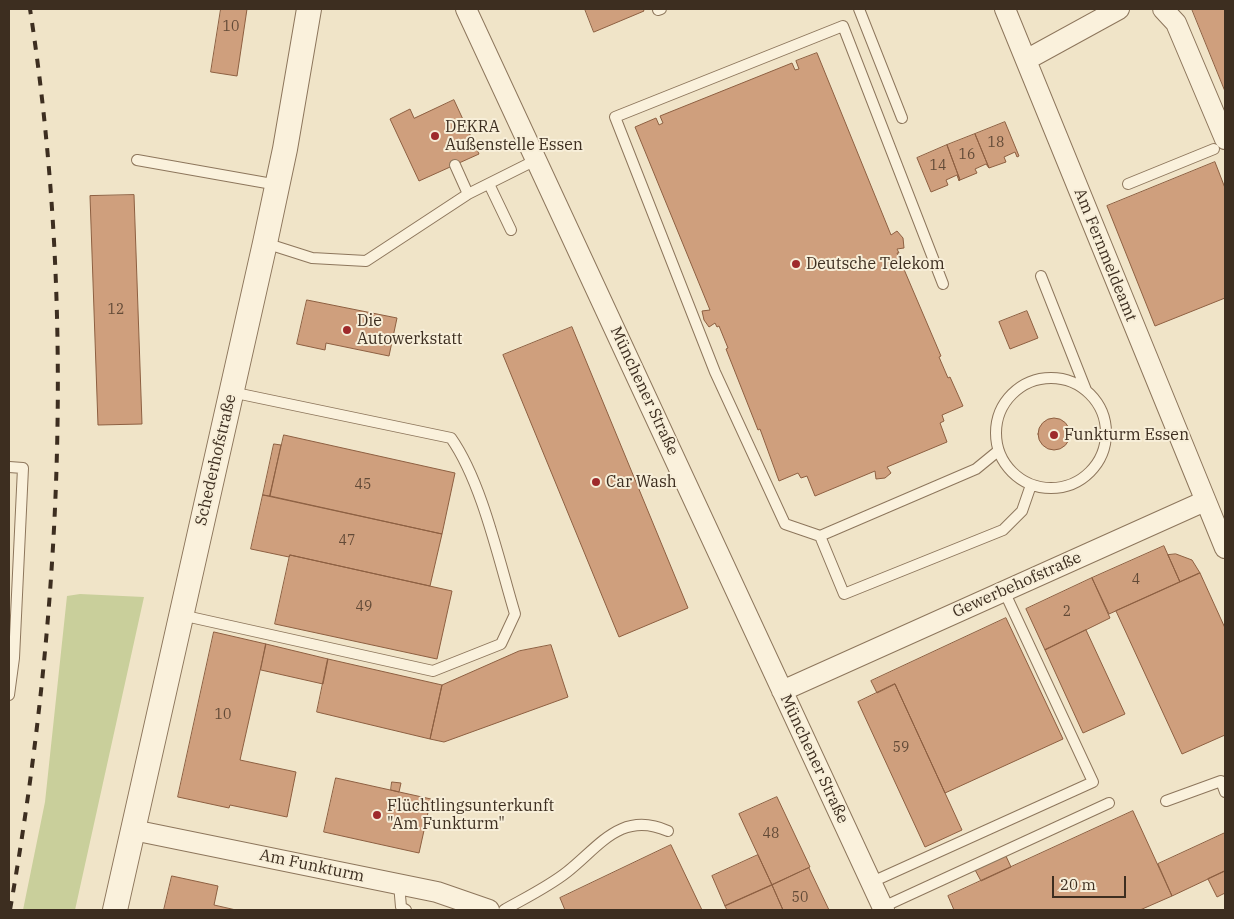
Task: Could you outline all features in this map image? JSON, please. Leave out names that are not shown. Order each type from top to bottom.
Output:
[{"type":"street","name":"Schederhofstraße","points":[[114,910],[278,184],[309,9]]},
{"type":"street","name":"Münchener Straße","points":[[466,9],[884,908]]},
{"type":"street","name":"Am Fernmeldeamt","points":[[1006,9],[1205,500]]},
{"type":"street","points":[[1026,60],[1119,9]]},
{"type":"street","points":[[1163,9],[1176,23],[1220,144]]},
{"type":"street","points":[[1205,500],[1225,548]]},
{"type":"street","name":"Gewerbehofstraße","points":[[782,691],[1205,500]]},
{"type":"street","name":"Am Funkturm","points":[[133,830],[437,892],[489,910]]},
{"type":"lane","points":[[859,9],[902,118]]},
{"type":"lane","points":[[943,284],[843,26],[615,117],[715,372],[785,524],[820,536],[976,468],[998,450]]},
{"type":"lane","points":[[1128,184],[1220,144]]},
{"type":"lane","points":[[137,160],[278,184]]},
{"type":"lane","points":[[265,243],[312,258],[366,261],[468,194],[536,160]]},
{"type":"lane","points":[[455,165],[468,194]]},
{"type":"lane","points":[[489,184],[511,230]]},
{"type":"lane","points":[[1041,276],[1086,390]]},
{"type":"lane","points":[[1056,378],[1072,381],[1086,390],[1097,402],[1104,416],[1107,433],[1105,449],[1098,464],[1087,476],[1073,485],[1058,489],[1031,485],[1012,473],[998,450],[996,426],[1002,408],[1011,395],[1024,385],[1039,379],[1056,378]]},
{"type":"lane","points":[[181,615],[433,671],[501,644],[515,614],[464,456],[451,438],[231,392]]},
{"type":"lane","points":[[9,467],[23,468],[14,658],[9,695]]},
{"type":"lane","points":[[820,536],[844,594],[1003,530],[1022,511],[1031,485]]},
{"type":"lane","points":[[872,882],[1093,782],[1004,591]]},
{"type":"lane","points":[[1166,801],[1221,781],[1225,792]]},
{"type":"lane","points":[[884,908],[1109,803]]},
{"type":"lane","points":[[504,910],[567,872],[602,840],[619,830],[636,825],[652,824],[668,831]]},
{"type":"lane","points":[[399,884],[401,907],[406,910]]},
{"type":"green space","points":[[80,594],[144,597],[75,910],[23,910],[45,802],[67,596]]},
{"type":"building","points":[[221,9],[247,9],[237,76],[211,72]]},
{"type":"building","points":[[585,9],[643,9],[644,11],[594,32]]},
{"type":"building","points":[[1192,9],[1225,9],[1225,91]]},
{"type":"building","name":"Deutsche Telekom","points":[[817,53],[891,235],[897,231],[903,238],[904,248],[897,249],[899,253],[897,253],[941,356],[939,357],[948,378],[950,377],[963,406],[942,415],[944,421],[940,423],[947,442],[887,467],[891,473],[885,478],[876,479],[875,471],[815,496],[807,476],[801,478],[798,473],[779,481],[760,429],[758,430],[726,349],[728,348],[719,326],[717,327],[715,323],[709,327],[704,320],[702,311],[710,310],[635,127],[656,118],[659,125],[663,123],[660,116],[792,63],[795,70],[799,69],[796,61]]},
{"type":"building","name":"DEKRA Außenstelle Essen","points":[[454,100],[479,154],[419,181],[390,119],[410,109],[414,118]]},
{"type":"building","points":[[1005,122],[1019,156],[1017,157],[1015,152],[1004,157],[1006,162],[989,168],[975,134]]},
{"type":"building","points":[[975,134],[989,168],[986,164],[975,169],[977,173],[960,180],[947,145]]},
{"type":"building","points":[[947,145],[960,180],[957,175],[946,180],[948,185],[931,192],[917,158]]},
{"type":"building","points":[[1215,162],[1225,188],[1225,298],[1155,326],[1107,206]]},
{"type":"building","points":[[134,195],[142,424],[98,425],[90,196]]},
{"type":"building","name":"Die Autowerkstatt","points":[[307,300],[397,318],[389,356],[326,343],[325,350],[297,344]]},
{"type":"building","points":[[1027,311],[1038,338],[1010,349],[999,322]]},
{"type":"building","name":"Car Wash","points":[[572,327],[688,608],[619,637],[503,355]]},
{"type":"building","name":"Funkturm Essen","points":[[1054,418],[1060,419],[1065,423],[1069,428],[1069,440],[1065,445],[1060,449],[1054,450],[1048,449],[1043,445],[1039,440],[1038,434],[1039,428],[1043,423],[1048,419]]},
{"type":"building","points":[[284,435],[455,473],[442,534],[270,496]]},
{"type":"building","points":[[274,444],[281,445],[270,496],[263,495]]},
{"type":"building","points":[[263,495],[442,534],[430,586],[290,555],[289,557],[251,549]]},
{"type":"building","points":[[1164,546],[1180,582],[1109,614],[1092,578]]},
{"type":"building","points":[[1176,554],[1192,560],[1200,573],[1180,582],[1168,555]]},
{"type":"building","points":[[290,555],[452,591],[437,659],[275,624]]},
{"type":"building","points":[[1200,573],[1225,628],[1225,735],[1182,754],[1116,611]]},
{"type":"building","points":[[1092,578],[1110,618],[1045,650],[1026,609]]},
{"type":"building","points":[[1006,618],[1063,739],[945,793],[895,684],[877,693],[871,681]]},
{"type":"building","points":[[1086,630],[1125,714],[1083,733],[1045,650]]},
{"type":"building","points":[[214,632],[266,644],[240,760],[296,772],[287,817],[230,805],[229,808],[178,797]]},
{"type":"building","points":[[266,644],[328,659],[323,684],[261,670]]},
{"type":"building","points":[[551,645],[568,697],[444,742],[430,739],[442,685],[519,651]]},
{"type":"building","points":[[328,659],[442,685],[430,739],[317,712]]},
{"type":"building","points":[[895,684],[962,830],[925,847],[858,702]]},
{"type":"building","name":"Flüchtlingsunterkunft \"Am Funkturm\"","points":[[336,778],[431,799],[419,853],[324,832]]},
{"type":"building","points":[[392,782],[401,783],[399,792],[391,790]]},
{"type":"building","points":[[777,797],[810,867],[772,885],[739,814]]},
{"type":"building","points":[[1133,811],[1172,896],[1140,910],[954,910],[948,896]]},
{"type":"building","points":[[1225,833],[1225,871],[1172,896],[1158,864]]},
{"type":"building","points":[[671,845],[702,910],[565,910],[560,898]]},
{"type":"building","points":[[1005,854],[1011,867],[981,881],[974,868]]},
{"type":"building","points":[[758,855],[772,885],[725,906],[712,876]]},
{"type":"building","points":[[809,868],[829,910],[783,910],[772,885]]},
{"type":"building","points":[[1225,871],[1225,893],[1217,897],[1208,879]]},
{"type":"building","points":[[172,876],[218,886],[214,905],[236,910],[164,910]]},
{"type":"building","points":[[772,885],[783,910],[727,910],[725,906]]},
{"type":"railway","points":[[10,910],[28,798],[42,686],[57,460],[58,347],[54,234],[44,121],[30,9]]},
{"type":"place","name":"DEKRA Außenstelle Essen","points":[[435,136]]},
{"type":"place","name":"Deutsche Telekom","points":[[796,264]]},
{"type":"place","name":"Die Autowerkstatt","points":[[347,330]]},
{"type":"place","name":"Funkturm Essen","points":[[1054,435]]},
{"type":"place","name":"Car Wash","points":[[596,482]]},
{"type":"place","name":"Flüchtlingsunterkunft \"Am Funkturm\"","points":[[377,815]]}]
